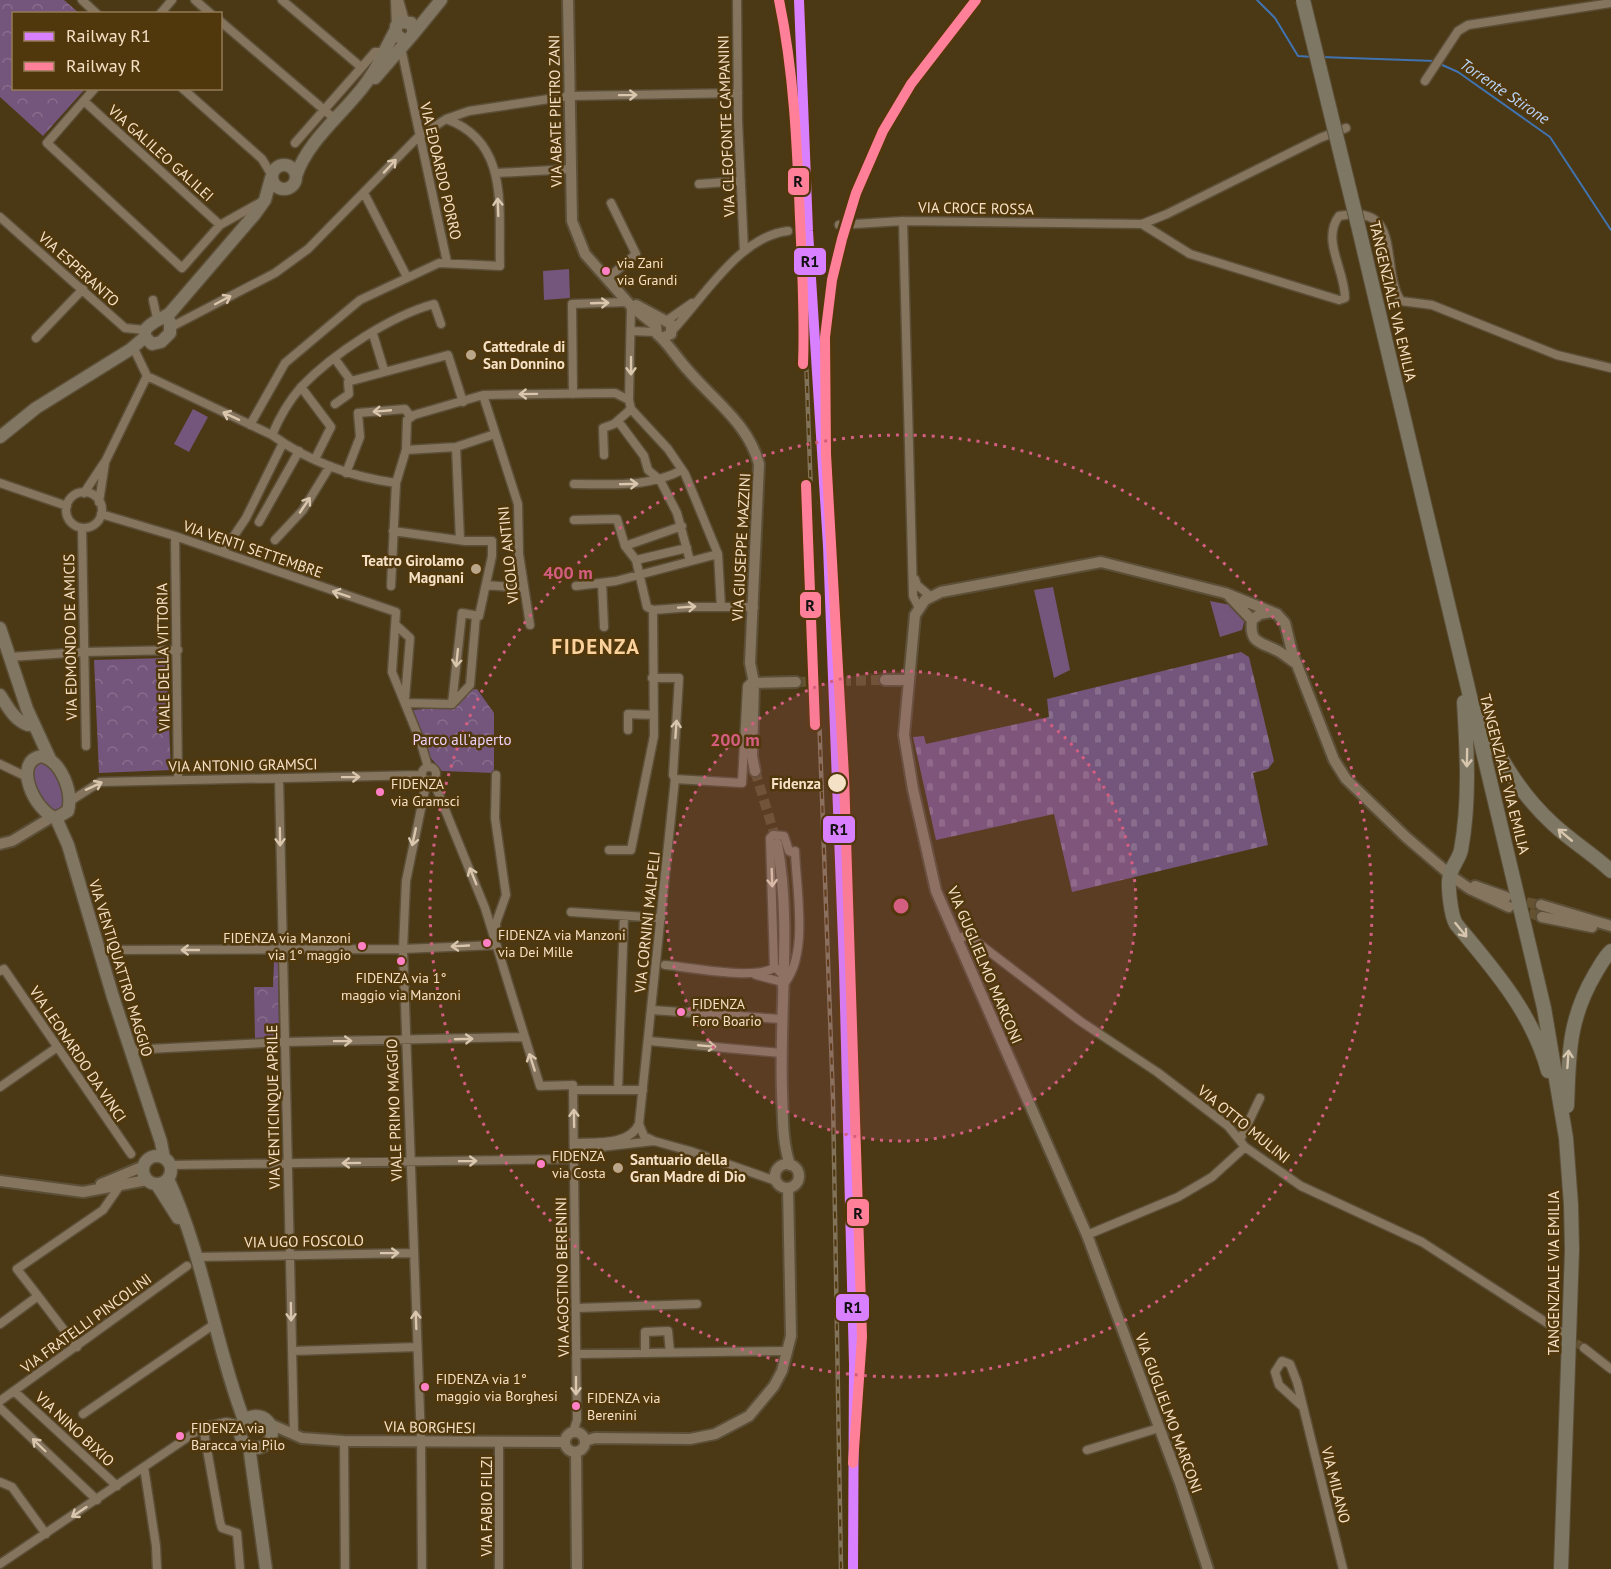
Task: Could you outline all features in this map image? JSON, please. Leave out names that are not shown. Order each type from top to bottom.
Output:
[{"type":"main road","points":[[0,437],[44,403],[142,341],[166,320],[265,200],[276,171],[307,152],[365,87],[404,31],[432,10],[441,0]]},
{"type":"main road","name":"TANGENZIALE VIA EMILIA","points":[[1303,0],[1545,1008],[1566,1138],[1572,1250],[1561,1569]]},
{"type":"main road","points":[[385,58],[404,31]]},
{"type":"main road","points":[[265,200],[293,186],[307,152]]},
{"type":"main road","points":[[276,171],[291,167],[296,176]]},
{"type":"main road","points":[[276,171],[277,188],[284,190]]},
{"type":"main road","points":[[142,341],[161,342],[170,333],[166,320]]},
{"type":"main road","points":[[0,444],[11,429]]},
{"type":"main road","points":[[0,628],[27,709],[28,725],[37,757]]},
{"type":"main road","points":[[1460,658],[1489,736],[1516,784],[1552,824],[1611,871]]},
{"type":"main road","points":[[1460,658],[1467,743],[1461,852],[1452,876],[1453,920],[1510,991],[1526,1017],[1545,1059],[1566,1138]]},
{"type":"main road","points":[[0,695],[13,714],[28,725]]},
{"type":"main road","name":"VIA VENTIQUATTRO MAGGIO","points":[[27,709],[50,759],[65,781],[68,806],[68,845]]},
{"type":"main road","points":[[27,777],[29,764],[37,757],[50,759]]},
{"type":"main road","name":"VIA VENTIQUATTRO MAGGIO","points":[[27,777],[37,804],[54,818],[68,845],[129,1050],[167,1162],[158,1181]]},
{"type":"main road","points":[[54,818],[68,806]]},
{"type":"main road","points":[[1566,1138],[1567,1057],[1572,1033],[1583,995],[1611,951]]},
{"type":"main road","name":"VIA VENTIQUATTRO MAGGIO","points":[[145,1100],[153,1146],[145,1164],[158,1181],[176,1213],[216,1323],[233,1384],[242,1425],[242,1440],[255,1446],[254,1474],[266,1569]]},
{"type":"main road","points":[[145,1164],[156,1156],[167,1162]]},
{"type":"main road","name":"VIA VENTIQUATTRO MAGGIO","points":[[233,1384],[247,1407],[270,1424]]},
{"type":"main road","points":[[242,1425],[258,1416]]},
{"type":"main road","points":[[255,1446],[271,1437],[270,1424]]},
{"type":"street","points":[[82,0],[95,12]]},
{"type":"street","points":[[162,12],[172,0]]},
{"type":"street","points":[[195,0],[209,12]]},
{"type":"street","points":[[282,0],[362,67]]},
{"type":"street","points":[[394,0],[404,31]]},
{"type":"street","points":[[399,0],[404,31]]},
{"type":"street","name":"VIA ABATE PIETRO ZANI","points":[[568,0],[572,221],[585,254],[607,279]]},
{"type":"street","name":"VIA CLEOFONTE CAMPANINI","points":[[737,0],[744,251]]},
{"type":"street","points":[[1425,81],[1458,31],[1479,22],[1611,3]]},
{"type":"street","points":[[222,23],[336,120]]},
{"type":"street","name":"VIA EDOARDO PORRO","points":[[404,31],[408,85],[447,262]]},
{"type":"street","points":[[295,143],[375,52],[385,58]]},
{"type":"street","name":"VIA EDOARDO PORRO","points":[[385,58],[400,65],[408,85]]},
{"type":"street","points":[[93,90],[47,143],[182,268],[220,225],[265,200]]},
{"type":"street","points":[[184,90],[276,171]]},
{"type":"street","points":[[153,300],[166,320],[275,273],[308,249],[418,137],[446,119],[469,111],[569,96],[738,93]]},
{"type":"street","name":"VIA GALILEO GALILEI","points":[[84,101],[220,225]]},
{"type":"street","points":[[250,425],[285,363],[346,309],[439,263],[500,266],[497,173],[479,139],[461,124],[446,119]]},
{"type":"street","name":"VIA CROCE ROSSA","points":[[919,608],[913,596],[903,221],[1142,224],[1167,214],[1320,138],[1346,128]]},
{"type":"street","points":[[497,173],[571,169]]},
{"type":"street","points":[[699,184],[741,181]]},
{"type":"street","points":[[364,193],[407,277]]},
{"type":"street","points":[[611,203],[636,255],[607,279],[630,304],[664,328]]},
{"type":"street","points":[[1142,224],[1190,254],[1339,300],[1345,298],[1345,287],[1332,241],[1331,226],[1339,216],[1354,213],[1367,215],[1380,223],[1388,244],[1393,289],[1401,301],[1432,305],[1557,355],[1611,369]]},
{"type":"street","name":"VIA ESPERANTO","points":[[0,217],[142,341]]},
{"type":"street","points":[[839,225],[903,221]]},
{"type":"street","points":[[631,331],[664,328],[700,298],[744,251],[774,232],[788,231]]},
{"type":"street","points":[[36,338],[83,290]]},
{"type":"street","points":[[272,435],[279,420],[302,387],[334,359],[409,311],[434,304],[441,324]]},
{"type":"street","points":[[573,394],[573,304],[630,304]]},
{"type":"street","points":[[604,454],[603,428],[618,422],[630,405],[630,304]]},
{"type":"street","name":"VIA GIUSEPPE MAZZINI","points":[[664,328],[688,370],[733,416],[754,446],[757,455],[760,479],[750,663],[753,682],[752,756],[755,771]]},
{"type":"street","points":[[373,334],[384,370]]},
{"type":"street","points":[[84,493],[106,460],[147,376],[142,341]]},
{"type":"street","points":[[335,404],[349,394],[348,382],[384,370],[448,355],[463,402]]},
{"type":"street","points":[[334,359],[351,381]]},
{"type":"street","points":[[147,376],[346,473],[396,483]]},
{"type":"street","points":[[302,387],[331,428],[315,459]]},
{"type":"street","points":[[391,586],[396,483],[406,450],[407,420],[483,395],[615,393],[630,405],[668,449],[682,470],[718,554],[721,607]]},
{"type":"street","name":"VICOLO ANTINI","points":[[483,395],[518,504],[523,588],[530,625]]},
{"type":"street","points":[[346,473],[360,437],[358,413],[405,409],[411,417]]},
{"type":"street","points":[[618,422],[644,456],[648,470],[660,480],[682,526],[690,561]]},
{"type":"street","points":[[406,450],[456,447],[495,434]]},
{"type":"street","points":[[223,552],[246,518],[283,443]]},
{"type":"street","points":[[456,447],[460,540]]},
{"type":"street","points":[[246,518],[261,524],[299,451]]},
{"type":"street","points":[[99,502],[93,495],[84,493],[71,498],[67,506],[68,519],[82,528],[94,525],[101,514],[99,502],[106,460]]},
{"type":"street","points":[[275,540],[303,510],[330,466]]},
{"type":"street","points":[[574,484],[635,484],[660,480],[682,470]]},
{"type":"street","points":[[0,483],[67,506]]},
{"type":"street","name":"VIA VENTI SETTEMBRE","points":[[101,514],[175,536],[396,612],[396,625]]},
{"type":"street","points":[[574,520],[617,519],[625,546],[636,560],[647,607],[653,610],[753,607]]},
{"type":"street","points":[[625,546],[682,526]]},
{"type":"street","name":"VIA EDMONDO DE AMICIS","points":[[82,528],[86,746]]},
{"type":"street","points":[[393,531],[460,540],[492,541],[486,585],[477,616],[470,685],[453,704],[405,703]]},
{"type":"street","name":"VIALE DELLA VITTORIA","points":[[175,536],[178,779]]},
{"type":"street","points":[[636,560],[687,548]]},
{"type":"street","points":[[576,586],[640,575],[718,554]]},
{"type":"street","points":[[919,608],[930,596],[1101,562],[1225,593],[1272,612],[1282,618],[1297,664],[1340,771],[1407,838],[1452,876],[1507,902]]},
{"type":"street","points":[[913,576],[917,585],[930,596]]},
{"type":"street","points":[[602,583],[604,627]]},
{"type":"street","points":[[486,585],[523,588]]},
{"type":"street","points":[[1225,593],[1252,620],[1254,640],[1297,664]]},
{"type":"street","name":"VIA GUGLIELMO MARCONI","points":[[919,608],[915,615],[907,680],[905,749],[936,891],[1087,1235],[1159,1428],[1208,1569]]},
{"type":"street","points":[[609,850],[631,850],[647,778],[654,736],[653,610]]},
{"type":"street","points":[[1252,620],[1260,614],[1272,612]]},
{"type":"street","points":[[453,704],[462,613],[477,616]]},
{"type":"street","points":[[396,625],[392,672],[429,767],[435,771],[427,778],[485,908],[540,1086],[643,1090]]},
{"type":"street","points":[[396,625],[410,638],[405,703]]},
{"type":"street","points":[[1269,647],[1279,644],[1286,634]]},
{"type":"street","points":[[10,657],[83,652],[178,650]]},
{"type":"street","name":"VIA CORNINI MALPELI","points":[[639,1124],[675,779],[673,775],[679,678],[652,678]]},
{"type":"street","points":[[885,680],[907,680]]},
{"type":"street","points":[[675,779],[742,783],[747,686],[753,682],[796,682]]},
{"type":"street","points":[[628,730],[628,714],[654,715]]},
{"type":"street","points":[[0,764],[27,777]]},
{"type":"street","points":[[496,775],[495,818],[506,895],[500,910],[496,945]]},
{"type":"street","name":"VIA VENTICINQUE APRILE","points":[[279,778],[294,1436]]},
{"type":"street","name":"VIA ANTONIO GRAMSCI","points":[[68,806],[100,782],[178,779],[427,778]]},
{"type":"street","name":"VIALE PRIMO MAGGIO","points":[[422,1569],[421,1441],[403,949],[406,881],[427,778]]},
{"type":"street","points":[[28,829],[37,815],[37,804]]},
{"type":"street","points":[[0,844],[12,841],[28,829],[54,818]]},
{"type":"street","points":[[664,965],[750,974],[780,978],[790,979],[797,963],[798,949],[793,851],[784,836],[773,835],[770,838],[780,978]]},
{"type":"street","points":[[639,1124],[644,1136],[654,1141],[776,1181],[781,1187],[788,1188],[797,1183],[799,1176],[796,1169],[790,1165],[784,1145],[780,978],[782,878],[777,844]]},
{"type":"street","points":[[485,908],[500,910]]},
{"type":"street","points":[[1542,911],[1611,928]]},
{"type":"street","points":[[571,912],[661,918]]},
{"type":"street","points":[[618,1090],[624,916]]},
{"type":"street","name":"VIA OTTO MULINI","points":[[955,938],[969,936],[1080,1021],[1157,1072],[1228,1126],[1243,1143],[1300,1186],[1422,1242],[1561,1332]]},
{"type":"street","points":[[99,951],[403,949],[496,945]]},
{"type":"street","name":"VIA LEONARDO DA VINCI","points":[[2,970],[131,1154]]},
{"type":"street","points":[[750,974],[768,972],[780,978]]},
{"type":"street","points":[[652,1010],[781,1019]]},
{"type":"street","points":[[129,1050],[285,1042],[524,1037]]},
{"type":"street","points":[[649,1041],[781,1053]]},
{"type":"street","points":[[0,1087],[56,1048]]},
{"type":"street","name":"VIA AGOSTINO BERENINI","points":[[573,1088],[577,1308],[577,1420],[573,1432]]},
{"type":"street","points":[[1087,1235],[1178,1197],[1212,1177],[1243,1143],[1260,1098]]},
{"type":"street","points":[[574,1151],[624,1138],[633,1133],[639,1124]]},
{"type":"street","points":[[167,1162],[287,1164],[409,1162],[574,1151],[654,1141]]},
{"type":"street","points":[[87,1191],[145,1164]]},
{"type":"street","points":[[776,1181],[779,1167],[790,1165]]},
{"type":"street","points":[[0,1181],[87,1191],[102,1196],[103,1210]]},
{"type":"street","points":[[87,1191],[121,1184],[158,1181]]},
{"type":"street","points":[[77,1347],[17,1269],[103,1210],[121,1184]]},
{"type":"street","points":[[585,1441],[595,1438],[690,1439],[729,1429],[749,1416],[774,1386],[788,1351],[791,1319],[788,1188]]},
{"type":"street","name":"VIA UGO FOSCOLO","points":[[193,1262],[290,1254],[413,1252]]},
{"type":"street","name":"VIA FRATELLI PINCOLINI","points":[[0,1401],[193,1262]]},
{"type":"street","points":[[0,1324],[38,1296]]},
{"type":"street","points":[[577,1308],[697,1304]]},
{"type":"street","points":[[82,1414],[216,1323]]},
{"type":"street","points":[[645,1353],[645,1332],[668,1331],[669,1352]]},
{"type":"street","points":[[292,1351],[417,1347]]},
{"type":"street","points":[[1584,1348],[1611,1369]]},
{"type":"street","points":[[577,1354],[788,1351]]},
{"type":"street","name":"VIA MILANO","points":[[1303,1407],[1279,1385],[1275,1371],[1282,1361],[1290,1364],[1303,1407],[1343,1569]]},
{"type":"street","name":"VIA NINO BIXIO","points":[[14,1391],[117,1486]]},
{"type":"street","points":[[0,1408],[97,1500]]},
{"type":"street","points":[[0,1564],[207,1426],[226,1422],[242,1425]]},
{"type":"street","name":"VIA BORGHESI","points":[[270,1424],[294,1436]]},
{"type":"street","points":[[207,1426],[220,1522],[222,1528],[237,1533],[240,1569]]},
{"type":"street","points":[[1087,1450],[1159,1428]]},
{"type":"street","points":[[573,1432],[579,1433],[585,1441],[582,1450],[576,1452],[568,1449],[565,1442],[573,1432]]},
{"type":"street","name":"VIA BORGHESI","points":[[271,1437],[294,1436],[344,1442],[565,1442]]},
{"type":"street","points":[[344,1442],[345,1569]]},
{"type":"street","name":"VIA FABIO FILZI","points":[[499,1443],[500,1569]]},
{"type":"street","points":[[576,1452],[577,1569]]},
{"type":"street","points":[[144,1467],[156,1546],[157,1569]]},
{"type":"street","points":[[0,1482],[12,1487],[46,1534]]},
{"type":"green space","points":[[0,0],[64,0],[78,12],[12,12],[12,90],[84,90],[43,136],[0,97]]},
{"type":"green space","points":[[569,269],[570,298],[544,300],[543,271]]},
{"type":"green space","points":[[193,409],[208,417],[189,452],[174,444]]},
{"type":"green space","points":[[1053,587],[1070,670],[1054,678],[1034,590]]},
{"type":"green space","points":[[1210,601],[1236,606],[1245,619],[1242,630],[1220,637]]},
{"type":"green space","points":[[1241,652],[1249,657],[1274,761],[1268,769],[1253,773],[1268,845],[1072,892],[1054,814],[936,840],[913,737],[924,736],[926,744],[1049,717],[1047,699]]},
{"type":"green space","points":[[166,658],[171,770],[99,773],[94,660]]},
{"type":"green space","name":"Parco all'aperto","points":[[477,689],[494,713],[494,773],[442,771],[430,757],[413,710],[456,706],[470,690]]},
{"type":"green space","points":[[40,760],[52,769],[62,786],[63,808],[56,813],[43,807],[32,776],[36,762]]},
{"type":"green space","points":[[274,962],[278,962],[279,1037],[255,1038],[254,987],[273,987]]},
{"type":"waterway","name":"Torrente Stirone","points":[[1257,0],[1275,18],[1298,56],[1313,57]]},
{"type":"waterway","name":"Torrente Stirone","points":[[1321,57],[1435,61]]},
{"type":"waterway","name":"Torrente Stirone","points":[[1440,64],[1458,72],[1550,137],[1611,230]]},
{"type":"tunnel","points":[[796,682],[885,680]]},
{"type":"tunnel","points":[[755,771],[777,843]]},
{"type":"tunnel","points":[[1512,899],[1541,905]]},
{"type":"tunnel","points":[[1515,908],[1542,917]]},
{"type":"tunnel","points":[[1566,1336],[1584,1348]]},
{"type":"railway","points":[[798,171],[805,222]]},
{"type":"railway","points":[[805,264],[814,315]]},
{"type":"railway","points":[[805,330],[833,1099],[841,1569]]},
{"type":"railway","points":[[820,504],[822,453]]},
{"type":"rail line","name":"R","points":[[779,0],[788,54],[796,136],[803,291],[803,364]]},
{"type":"rail line","name":"R1","points":[[799,0],[808,231],[828,546],[844,967],[854,1364],[853,1569]]},
{"type":"rail line","name":"R","points":[[853,1463],[862,1337],[844,776],[826,454],[825,337],[832,280],[842,239],[856,193],[883,131],[911,84],[976,0]]},
{"type":"rail line","name":"R","points":[[806,485],[815,725]]},
{"type":"place","name":"via Zani via Grandi","points":[[606,271]]},
{"type":"place","name":"Cattedrale di San Donnino","points":[[471,355]]},
{"type":"place","name":"Teatro Girolamo Magnani","points":[[476,569]]},
{"type":"place","name":"Fidenza","points":[[837,783]]},
{"type":"place","name":"FIDENZA via Gramsci","points":[[380,792]]},
{"type":"place","name":"FIDENZA via Manzoni via Dei Mille","points":[[487,943]]},
{"type":"place","name":"FIDENZA via Manzoni via 1° maggio","points":[[362,946]]},
{"type":"place","name":"FIDENZA via 1° maggio via Manzoni","points":[[401,961]]},
{"type":"place","name":"FIDENZA Foro Boario","points":[[681,1012]]},
{"type":"place","name":"FIDENZA via Costa","points":[[541,1164]]},
{"type":"place","name":"Santuario della Gran Madre di Dio","points":[[618,1168]]},
{"type":"place","name":"FIDENZA via 1° maggio via Borghesi","points":[[425,1387]]},
{"type":"place","name":"FIDENZA via Berenini","points":[[576,1406]]},
{"type":"place","name":"FIDENZA via Baracca via Pilo","points":[[180,1436]]},
{"type":"district","name":"FIDENZA","points":[[596,646]]}]
